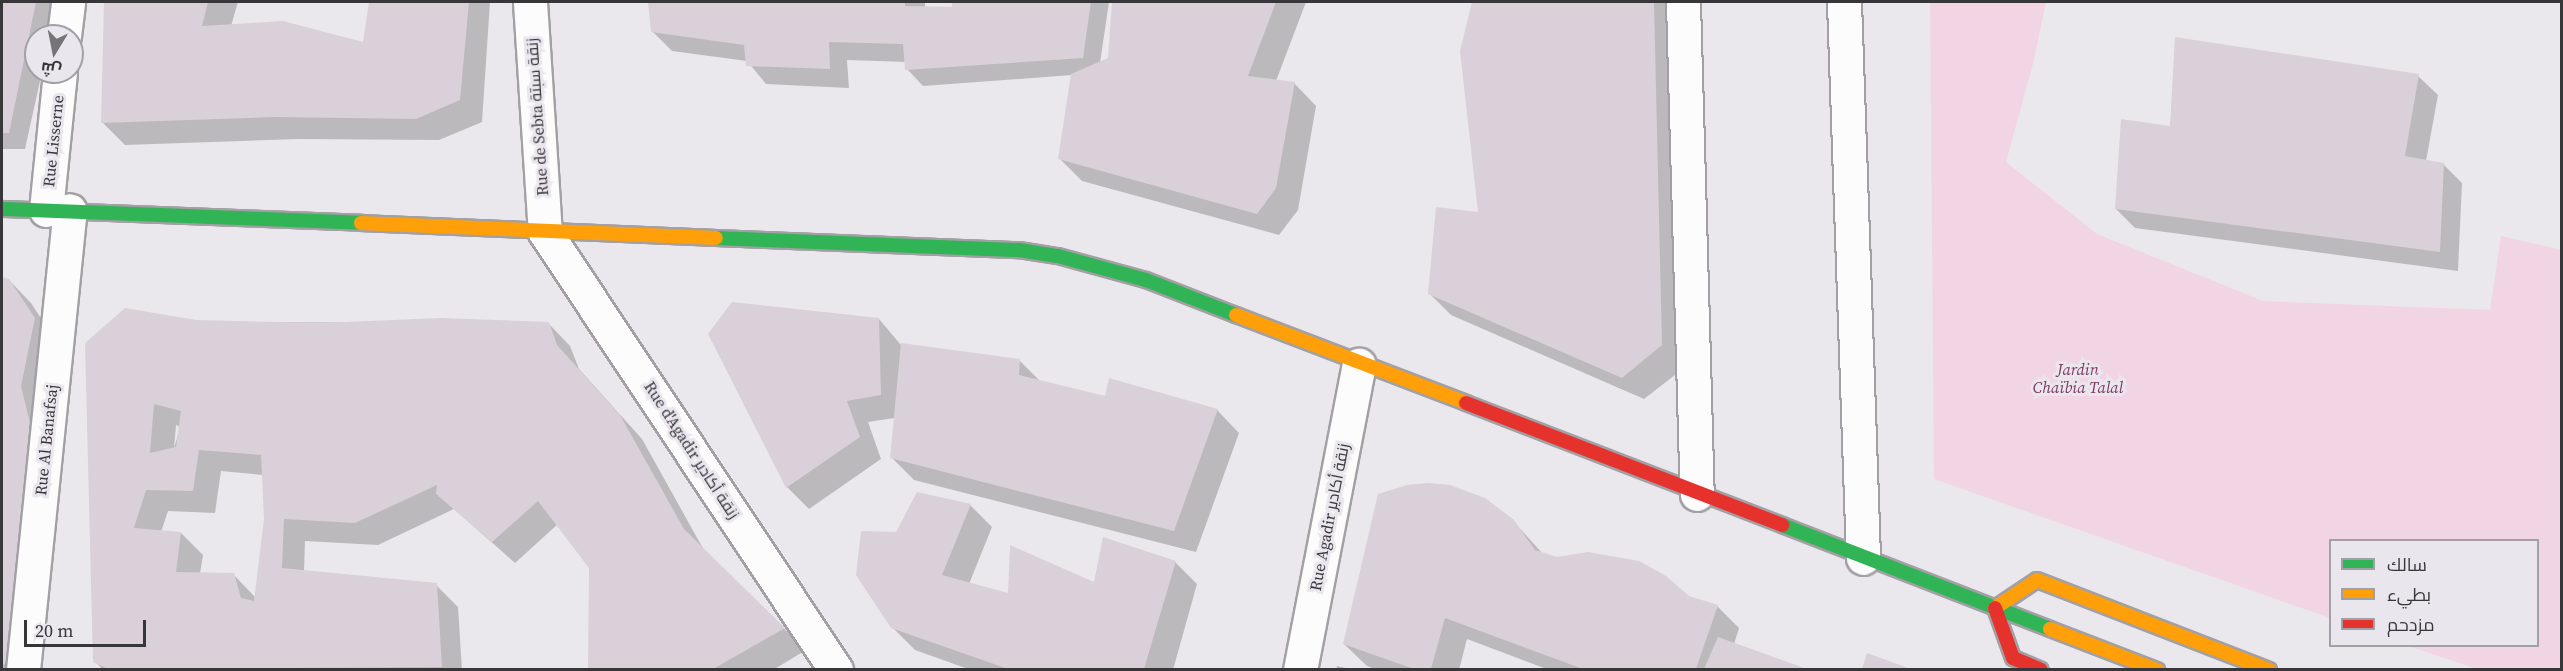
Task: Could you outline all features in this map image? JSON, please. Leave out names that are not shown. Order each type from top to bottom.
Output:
[{"type":"main road","points":[[2,209],[1019,250],[1058,256],[1146,280],[1359,365],[2157,669]]},
{"type":"main road","points":[[1995,609],[2037,580],[2269,669]]},
{"type":"main road","points":[[1995,609],[2013,658],[2041,669]]},
{"type":"street","points":[[65,24],[68,2]]},
{"type":"street","name":"Rue de Sebta زنقة سبتة","points":[[530,2],[545,232]]},
{"type":"street","points":[[1683,2],[1697,494]]},
{"type":"street","points":[[1844,2],[1863,558]]},
{"type":"street","name":"Rue Lisserne","points":[[58,210],[60,84]]},
{"type":"street","name":"Rue Al Banafsaj","points":[[23,669],[58,210]]},
{"type":"street","name":"Rue d'Agadir زنقة أكادير","points":[[545,232],[836,669]]},
{"type":"street","name":"Rue Agadir زنقة أكادير","points":[[1300,669],[1359,365]]},
{"type":"green space","name":"Jardin Chaïbia Talal","points":[[1930,2],[2046,2],[2033,64],[2006,162],[2097,234],[2263,301],[2490,310],[2501,236],[2561,250],[2561,669],[2477,669],[2412,647],[2539,647],[2539,539],[2329,539],[2329,618],[1934,479]]},
{"type":"building","points":[[2,2],[36,2],[31,24],[24,24],[24,60],[9,133],[2,133]]},
{"type":"building","points":[[104,2],[208,2],[202,26],[283,21],[363,42],[369,2],[469,2],[460,100],[416,119],[275,117],[101,123]]},
{"type":"building","points":[[648,2],[905,2],[905,6],[952,7],[952,2],[1091,2],[1083,58],[905,70],[903,44],[829,42],[830,69],[746,66],[744,45],[651,32]]},
{"type":"building","points":[[1112,2],[1276,2],[1248,76],[1295,82],[1276,188],[1257,214],[1058,159],[1071,74],[1108,58]]},
{"type":"building","points":[[1472,2],[1654,2],[1662,345],[1622,378],[1428,294],[1436,207],[1478,212],[1460,51]]},
{"type":"building","points":[[2175,37],[2419,74],[2405,156],[2444,163],[2440,252],[2115,209],[2121,119],[2170,126]]},
{"type":"building","points":[[2,277],[9,279],[35,318],[21,386],[31,427],[26,553],[9,660],[2,666]]},
{"type":"building","points":[[732,302],[879,318],[881,395],[847,401],[860,437],[786,488],[708,334]]},
{"type":"building","points":[[125,308],[196,320],[321,323],[441,318],[549,322],[557,345],[620,415],[684,529],[785,628],[713,669],[588,669],[589,568],[538,501],[492,542],[436,494],[437,485],[355,523],[284,519],[282,568],[437,583],[442,667],[108,669],[93,662],[85,343]],"holes":[[[154,404],[181,411],[176,447],[150,453]],[[199,450],[261,455],[264,519],[254,601],[241,598],[234,573],[176,572],[181,532],[134,528],[146,490],[193,491]]]},
{"type":"building","points":[[901,343],[1020,359],[1019,375],[1105,396],[1109,378],[1218,409],[1174,531],[890,458]]},
{"type":"building","points":[[1429,483],[1450,485],[1485,498],[1514,520],[1535,550],[1557,557],[1588,552],[1639,561],[1666,576],[1689,596],[1718,605],[1696,669],[1583,669],[1445,618],[1431,669],[1414,669],[1343,644],[1378,494],[1407,485]]},
{"type":"building","points":[[917,492],[971,504],[942,575],[1008,593],[1010,545],[1094,582],[1103,537],[1176,561],[1144,669],[1008,669],[891,628],[856,575],[861,531],[896,532]]},
{"type":"building","points":[[1718,637],[1807,669],[1704,669]]},
{"type":"building","points":[[1867,653],[1911,669],[1862,669]]},
{"type":"traffic: fast","points":[[2,209],[361,223]]},
{"type":"traffic: fast","points":[[716,238],[1019,250],[1058,256],[1146,280],[1236,315]]},
{"type":"traffic: fast","points":[[1782,525],[2050,629]]},
{"type":"traffic: slow","points":[[361,223],[716,238]]},
{"type":"traffic: slow","points":[[1236,315],[1466,403]]},
{"type":"traffic: slow","points":[[1995,608],[2037,580],[2269,670]]},
{"type":"traffic: slow","points":[[2050,629],[2157,670]]},
{"type":"traffic: jam","points":[[1466,403],[1782,525]]},
{"type":"traffic: jam","points":[[1995,608],[2013,658],[2041,670]]}]
